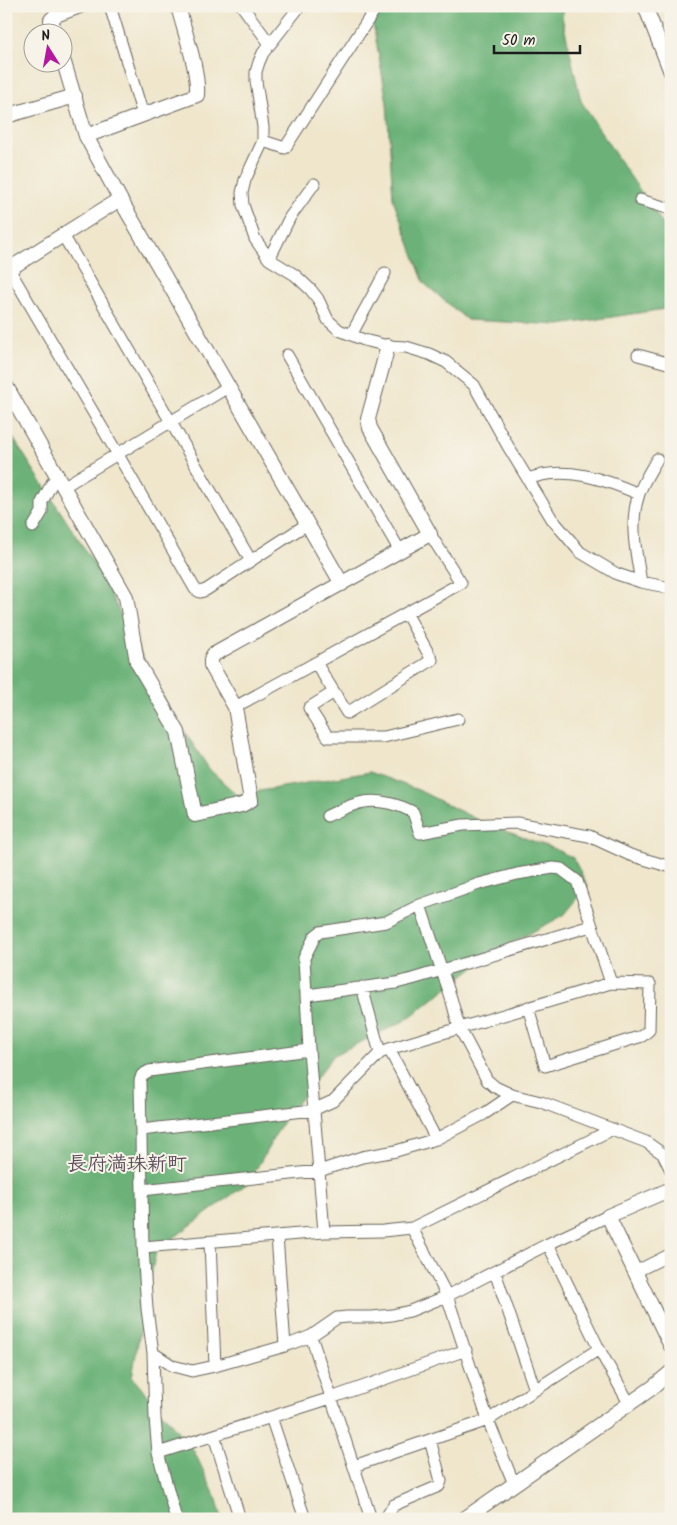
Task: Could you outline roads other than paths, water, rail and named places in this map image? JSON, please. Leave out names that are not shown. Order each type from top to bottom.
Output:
[{"type":"street","points":[[52,22],[51,20],[56,15],[80,6]]},
{"type":"street","points":[[110,6],[143,114]]},
{"type":"street","points":[[86,136],[196,95],[194,67],[178,6]]},
{"type":"street","points":[[242,6],[270,44]]},
{"type":"street","points":[[300,6],[263,53],[258,62],[256,72],[263,141],[245,180],[242,193],[243,206],[255,239],[269,259],[295,275],[311,290],[318,299],[328,320],[339,330],[364,340],[388,346],[406,347],[429,354],[446,362],[474,385],[552,519],[580,552],[617,574],[641,582],[671,588]]},
{"type":"street","points":[[263,141],[285,148],[377,6]]},
{"type":"street","points":[[648,7],[671,72]]},
{"type":"street","points":[[67,72],[86,136],[120,199],[342,584]]},
{"type":"street","points":[[6,116],[75,96]]},
{"type":"street","points":[[269,259],[290,217],[314,184]]},
{"type":"street","points":[[120,199],[8,270],[195,589],[200,592],[206,590],[307,524]]},
{"type":"street","points":[[640,200],[671,209]]},
{"type":"street","points":[[64,234],[251,561]]},
{"type":"street","points":[[351,335],[385,274]]},
{"type":"street","points":[[235,707],[461,583],[430,534],[370,428],[368,419],[388,346]]},
{"type":"street","points":[[287,355],[400,551]]},
{"type":"street","points":[[638,355],[671,364]]},
{"type":"street","points":[[6,386],[126,597],[137,662],[178,732],[195,815],[242,805],[251,800],[235,707],[211,665],[213,655],[430,534]]},
{"type":"street","points":[[33,527],[42,512],[42,502],[52,483],[60,482],[117,453],[228,387]]},
{"type":"street","points":[[641,582],[634,542],[633,521],[639,494],[656,459]]},
{"type":"street","points":[[528,479],[553,473],[589,476],[639,494]]},
{"type":"street","points":[[316,662],[347,713],[432,660],[406,613]]},
{"type":"street","points":[[334,692],[309,708],[328,737],[384,737],[458,719]]},
{"type":"street","points":[[327,816],[364,801],[382,802],[404,807],[413,812],[420,833],[463,825],[517,823],[589,836],[630,854],[671,867]]},
{"type":"street","points":[[324,1232],[309,1050],[304,958],[315,936],[320,932],[386,922],[420,905],[479,884],[517,874],[553,868],[561,869],[577,882],[611,983]]},
{"type":"street","points":[[420,905],[459,1027],[487,1080],[495,1087],[512,1095],[541,1102],[646,1142],[667,1152],[671,1170]]},
{"type":"street","points":[[307,995],[396,982],[591,926]]},
{"type":"street","points":[[141,1130],[314,1110],[333,1101],[384,1051],[459,1027],[528,1007],[611,983],[650,984],[649,1030],[642,1036],[545,1066],[528,1007]]},
{"type":"street","points":[[362,987],[384,1051],[436,1139]]},
{"type":"street","points":[[176,1519],[158,1453],[155,1418],[153,1353],[147,1310],[143,1247],[140,1081],[142,1075],[150,1071],[309,1050]]},
{"type":"street","points":[[142,1190],[319,1171],[362,1157],[396,1151],[436,1139],[484,1114],[512,1095]]},
{"type":"street","points":[[143,1247],[324,1232],[382,1231],[412,1228],[613,1129]]},
{"type":"street","points":[[153,1353],[173,1366],[192,1371],[286,1346],[311,1336],[337,1318],[392,1316],[410,1311],[447,1296],[548,1244],[608,1216],[671,1190]]},
{"type":"street","points":[[608,1216],[671,1346]]},
{"type":"street","points":[[412,1228],[447,1296],[488,1420],[514,1484]]},
{"type":"street","points":[[277,1236],[286,1346]]},
{"type":"street","points":[[210,1242],[215,1366]]},
{"type":"street","points":[[548,1244],[599,1349],[629,1403]]},
{"type":"street","points":[[635,1272],[671,1254]]},
{"type":"street","points":[[495,1272],[536,1390]]},
{"type":"street","points":[[311,1336],[370,1519]]},
{"type":"street","points":[[354,1466],[488,1420],[599,1349]]},
{"type":"street","points":[[158,1453],[331,1398],[466,1350]]},
{"type":"street","points":[[464,1519],[561,1453],[652,1388],[671,1372]]},
{"type":"street","points":[[271,1417],[305,1519]]},
{"type":"street","points":[[214,1436],[240,1519]]},
{"type":"street","points":[[385,1519],[394,1505],[439,1486],[441,1481],[430,1440]]},
{"type":"district","name":"長府満珠新町","points":[[127,1165]]}]
